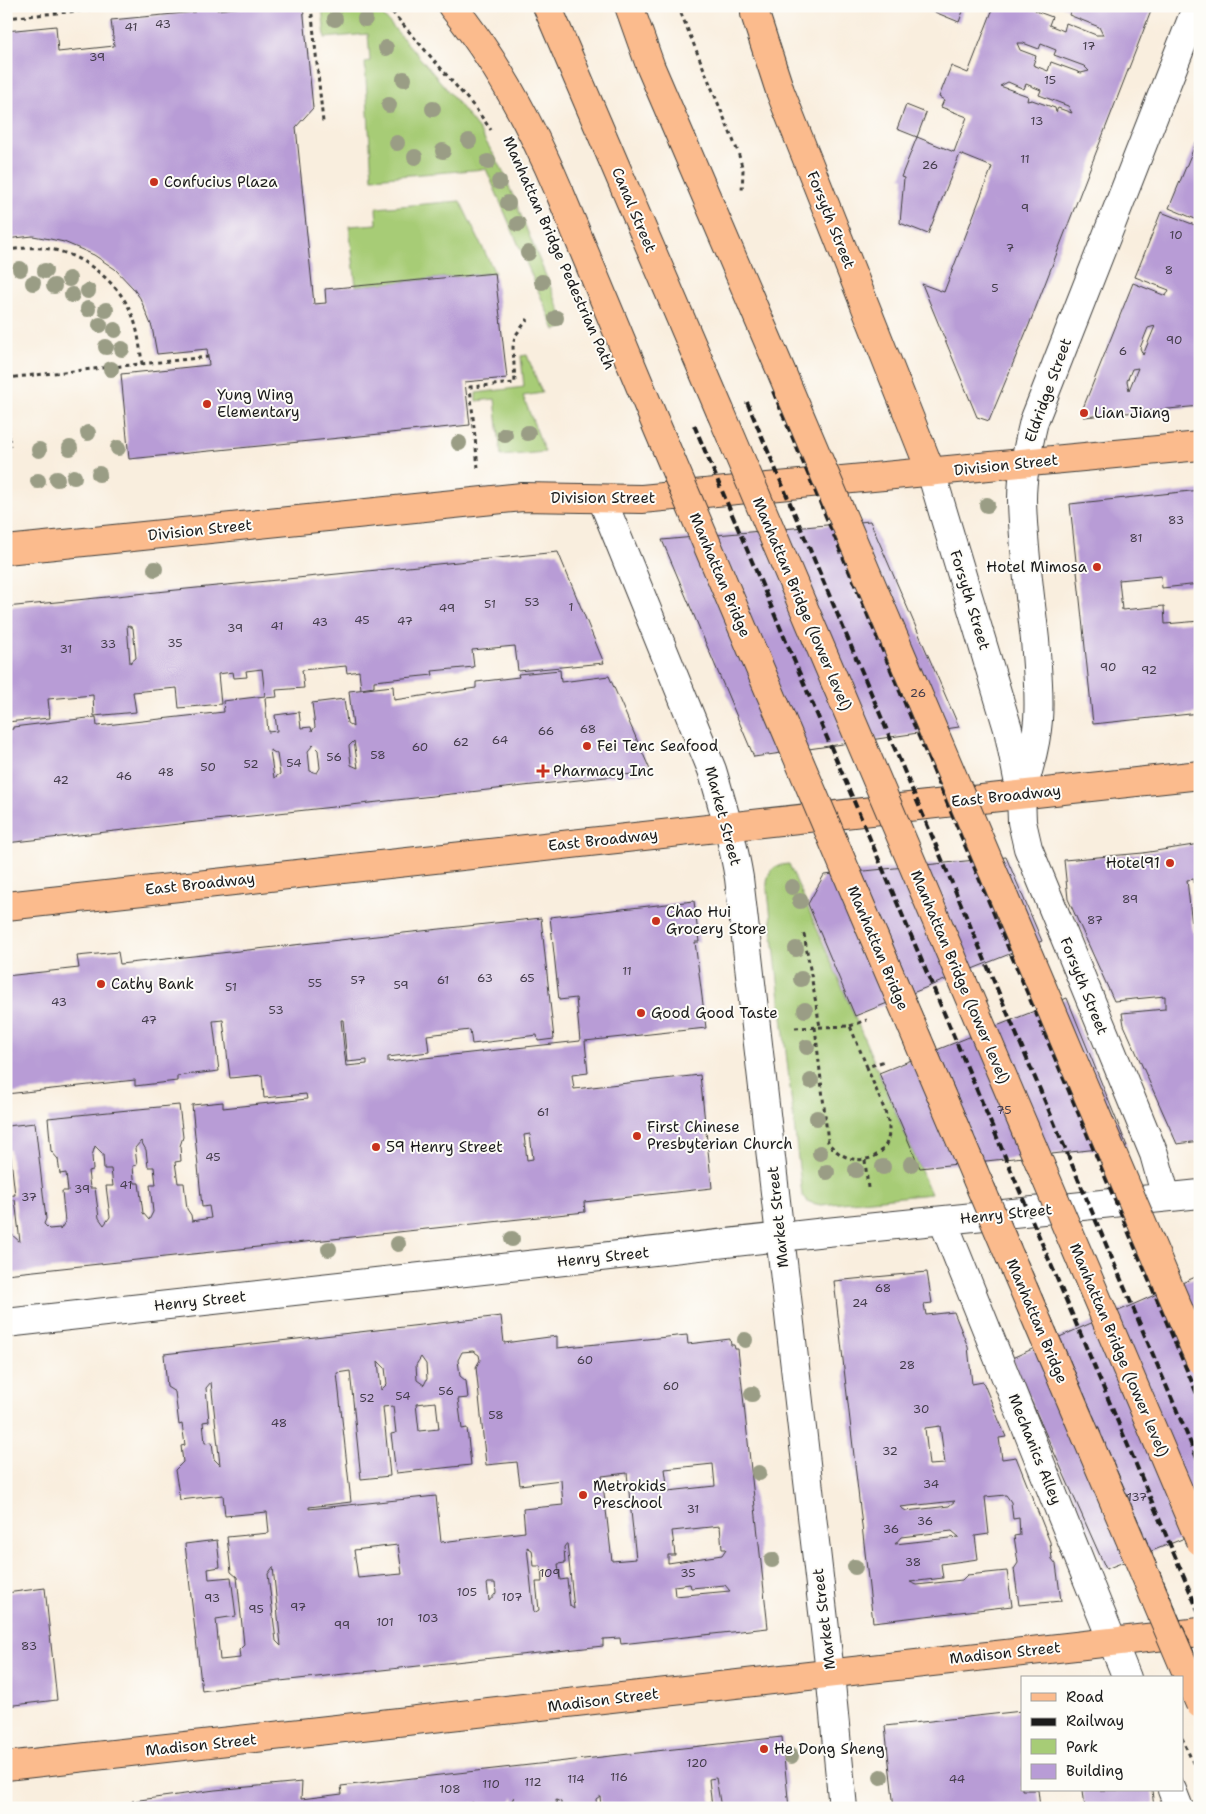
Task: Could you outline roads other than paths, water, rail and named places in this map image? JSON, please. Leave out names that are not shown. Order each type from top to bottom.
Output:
[{"type":"main road","name":"Manhattan Bridge","points":[[452,6],[500,71],[541,149],[666,449],[1200,1704]]},
{"type":"main road","name":"Canal Street","points":[[546,6],[721,413]]},
{"type":"main road","points":[[629,6],[650,68],[789,389],[1200,1360]]},
{"type":"main road","name":"Forsyth Street","points":[[756,6],[755,14],[777,84],[931,472]]},
{"type":"main road","name":"Manhattan Bridge (lower level)","points":[[721,413],[1200,1541]]},
{"type":"main road","name":"Division Street","points":[[6,550],[522,497],[642,499],[1200,446]]},
{"type":"main road","name":"East Broadway","points":[[6,906],[1200,775]]},
{"type":"main road","name":"Madison Street","points":[[6,1766],[1200,1632]]},
{"type":"street","name":"Eldridge Street","points":[[1021,794],[1032,759],[1039,703],[1023,530],[1022,498],[1025,464],[1034,420],[1197,6]]},
{"type":"street","name":"Forsyth Street","points":[[931,472],[1000,700],[1015,759],[1021,794],[1022,822],[1032,861],[1154,1154],[1164,1184],[1166,1198]]},
{"type":"street","name":"Market Street","points":[[602,499],[712,770],[729,826],[739,878],[830,1673],[843,1808]]},
{"type":"street","name":"Henry Street","points":[[6,1323],[780,1237],[1200,1194]]},
{"type":"street","name":"Mechanics Alley","points":[[943,1221],[1125,1676]]},
{"type":"street","points":[[1173,1792],[1179,1808]]},
{"type":"railway","points":[[773,391],[1200,1401]]},
{"type":"railway","points":[[747,402],[1200,1465]]},
{"type":"railway","points":[[694,425],[1200,1615]]},
{"type":"railway","points":[[673,433],[1200,1670]]},
{"type":"place","name":"Confucius Plaza","points":[[154,182]]},
{"type":"place","name":"Yung Wing Elementary","points":[[207,404]]},
{"type":"place","name":"Lian Jiang","points":[[1084,413]]},
{"type":"place","name":"Hotel Mimosa","points":[[1097,567]]},
{"type":"place","name":"Fei Tenc Seafood","points":[[587,746]]},
{"type":"place","name":"Pharmacy Inc","points":[[543,771]]},
{"type":"place","name":"Hotel91","points":[[1170,863]]},
{"type":"place","name":"Chao Hui Grocery Store","points":[[656,921]]},
{"type":"place","name":"Cathy Bank","points":[[101,984]]},
{"type":"place","name":"Good Good Taste","points":[[641,1013]]},
{"type":"place","name":"First Chinese Presbyterian Church","points":[[637,1136]]},
{"type":"place","name":"59 Henry Street","points":[[376,1147]]},
{"type":"place","name":"Metrokids Preschool","points":[[583,1495]]},
{"type":"place","name":"He Dong Sheng","points":[[764,1749]]}]
